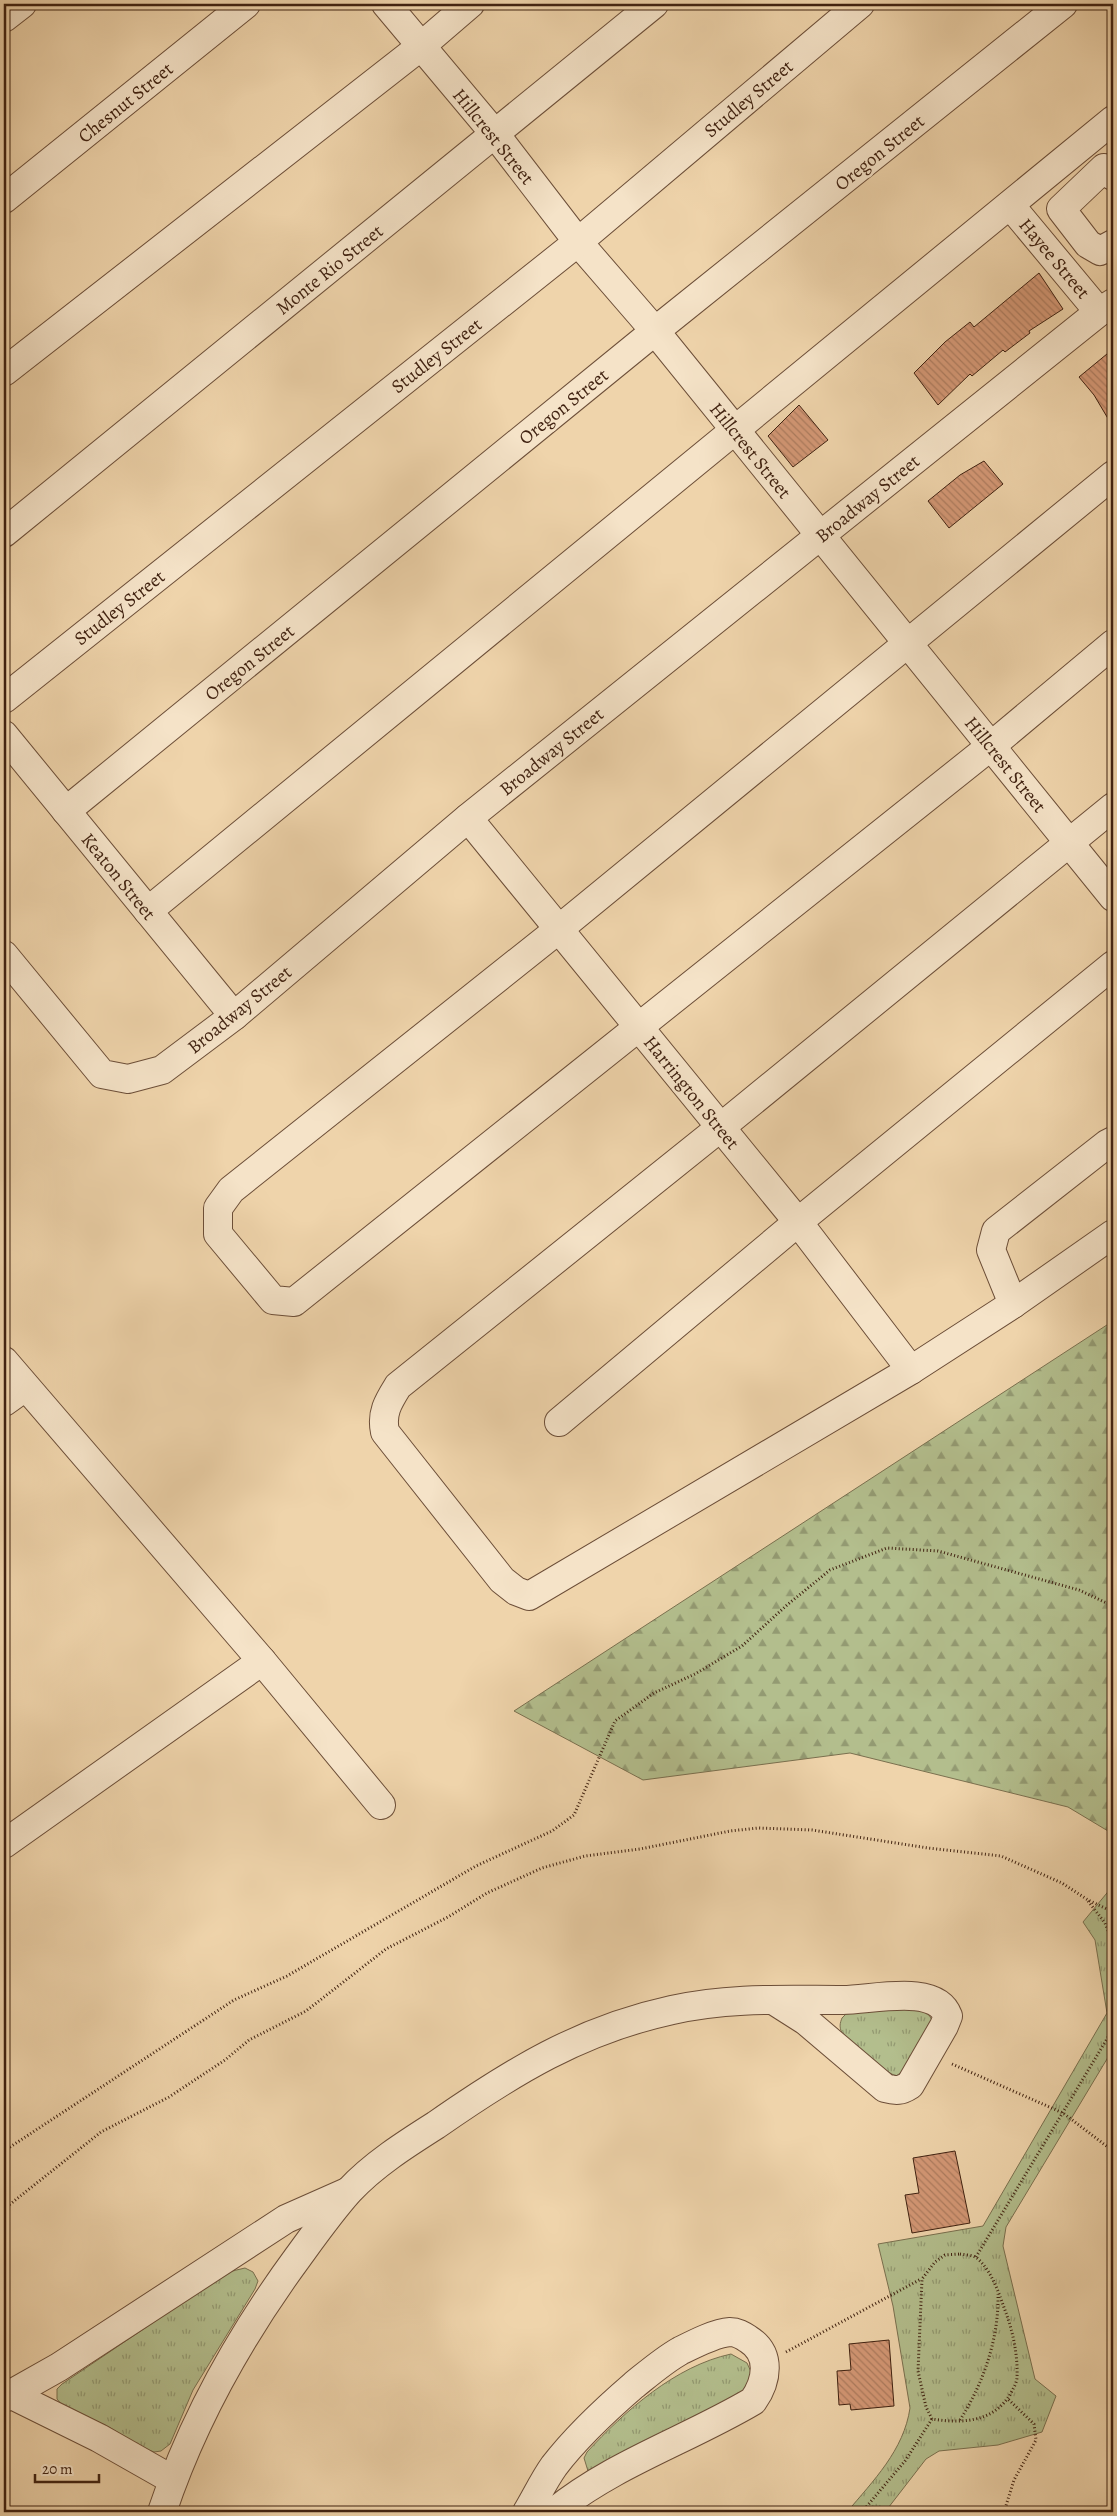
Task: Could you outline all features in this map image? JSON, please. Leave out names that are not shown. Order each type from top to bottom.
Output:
[{"type":"street","points":[[4,18],[22,4]]},
{"type":"street","name":"Chesnut Street","points":[[4,199],[246,4]]},
{"type":"street","name":"Hillcrest Street","points":[[386,4],[420,47],[495,134],[578,242],[655,331],[1113,897]]},
{"type":"street","points":[[4,372],[420,47],[470,4]]},
{"type":"street","name":"Monte Rio Street","points":[[4,533],[654,4]]},
{"type":"street","name":"Studley Street","points":[[4,699],[578,242],[860,4]]},
{"type":"street","name":"Oregon Street","points":[[66,811],[655,331],[1063,4]]},
{"type":"street","points":[[148,911],[1113,120]]},
{"type":"street","points":[[1113,176],[1104,168],[1061,209],[1088,244],[1100,251],[1113,244]]},
{"type":"street","name":"Hayee Street","points":[[1010,205],[1106,308]]},
{"type":"street","name":"Broadway Street","points":[[4,955],[102,1074],[128,1079],[162,1070],[234,1016],[468,818],[1106,308]]},
{"type":"street","points":[[1113,475],[559,929],[231,1190],[218,1208],[218,1234],[273,1300],[294,1302],[991,746],[1113,644]]},
{"type":"street","name":"Keaton Street","points":[[4,735],[234,1016]]},
{"type":"street","points":[[1113,807],[721,1127],[398,1386],[385,1407],[383,1421],[385,1432],[502,1580],[516,1591],[529,1596],[910,1370],[1013,1304],[1113,1234]]},
{"type":"street","name":"Harrington Street","points":[[468,818],[798,1222],[910,1370]]},
{"type":"street","points":[[559,1422],[798,1222],[1113,965]]},
{"type":"street","points":[[1013,1304],[991,1250],[996,1231],[1113,1141]]},
{"type":"street","points":[[4,1361],[15,1394],[262,1661],[381,1805]]},
{"type":"street","points":[[4,1844],[262,1661]]},
{"type":"street","points":[[162,2512],[173,2480],[200,2416],[236,2349],[282,2279],[350,2190],[400,2149],[485,2090],[569,2043],[622,2024],[672,2010],[735,2000],[773,2000],[846,2000],[922,1996],[938,2001],[948,2016],[910,2085],[901,2090],[894,2090],[885,2088],[806,2021],[773,2000]]},
{"type":"street","points":[[8,2396],[59,2367],[286,2219],[350,2190]]},
{"type":"street","points":[[527,2512],[553,2468],[576,2439],[609,2406],[651,2372],[680,2352],[730,2332],[741,2334],[754,2343],[762,2353],[766,2365],[760,2391],[752,2401],[578,2492],[554,2512]]},
{"type":"street","points":[[8,2396],[99,2438],[173,2480]]},
{"type":"path","points":[[4,2151],[234,2000],[287,1976],[476,1866],[552,1831],[574,1815],[615,1721],[654,1693],[695,1674],[742,1646],[787,1605],[830,1570],[887,1548],[938,1551],[1079,1590],[1113,1606]]},
{"type":"path","points":[[4,2209],[101,2132],[169,2097],[226,2060],[249,2040],[306,2011],[386,1949],[448,1917],[487,1893],[542,1868],[586,1856],[640,1849],[730,1831],[758,1828],[812,1830],[928,1848],[1001,1856],[1062,1883],[1088,1900],[1113,1912]]},
{"type":"path","points":[[1088,1900],[1106,1923],[1113,1943]]},
{"type":"path","points":[[976,2257],[1113,2029]]},
{"type":"path","points":[[952,2064],[1063,2113],[1113,2152]]},
{"type":"path","points":[[786,2353],[922,2279],[935,2262],[945,2255],[976,2257],[987,2269],[998,2289],[1009,2322],[1016,2354],[1018,2379],[1008,2399],[998,2410],[980,2419],[932,2418]]},
{"type":"path","points":[[922,2279],[918,2371],[926,2407],[932,2418]]},
{"type":"path","points":[[960,2420],[973,2400],[988,2360],[999,2317],[998,2289]]},
{"type":"path","points":[[1004,2512],[1014,2480],[1036,2440],[1034,2424],[1008,2399]]},
{"type":"path","points":[[862,2512],[905,2461],[932,2418]]},
{"type":"green space","points":[[1113,1321],[1113,1834],[1068,1807],[850,1753],[643,1780],[514,1711]]},
{"type":"green space","points":[[1111,1888],[1113,1889],[1113,2049],[1006,2227],[1003,2246],[1035,2379],[1056,2396],[1042,2432],[998,2445],[939,2451],[926,2459],[885,2512],[847,2512],[877,2477],[894,2451],[907,2423],[910,2408],[893,2306],[878,2244],[983,2226],[1107,2013],[1095,1940],[1083,1922]]},
{"type":"green space","points":[[908,2007],[927,2012],[932,2020],[902,2072],[896,2076],[859,2050],[841,2031],[842,2018],[846,2014]]},
{"type":"green space","points":[[245,2268],[253,2272],[258,2281],[255,2289],[193,2390],[170,2444],[161,2451],[154,2452],[141,2447],[109,2427],[62,2405],[57,2399],[57,2389],[62,2384],[228,2272]]},
{"type":"green space","points":[[731,2354],[747,2363],[752,2374],[750,2393],[593,2474],[588,2471],[584,2458],[587,2452],[634,2406],[671,2379],[710,2360]]},
{"type":"building","points":[[1039,273],[1063,309],[1029,331],[1030,333],[1005,352],[1003,350],[972,376],[970,374],[938,405],[914,373],[945,342],[970,322],[974,327]]},
{"type":"building","points":[[1113,349],[1113,427],[1094,395],[1079,377]]},
{"type":"building","points":[[799,405],[828,440],[793,467],[768,436]]},
{"type":"building","points":[[984,461],[1003,484],[949,528],[928,501],[960,475]]},
{"type":"building","points":[[955,2151],[970,2223],[912,2233],[905,2195],[919,2193],[913,2158]]},
{"type":"building","points":[[889,2340],[894,2406],[851,2410],[850,2404],[839,2405],[837,2371],[851,2370],[849,2344]]}]
